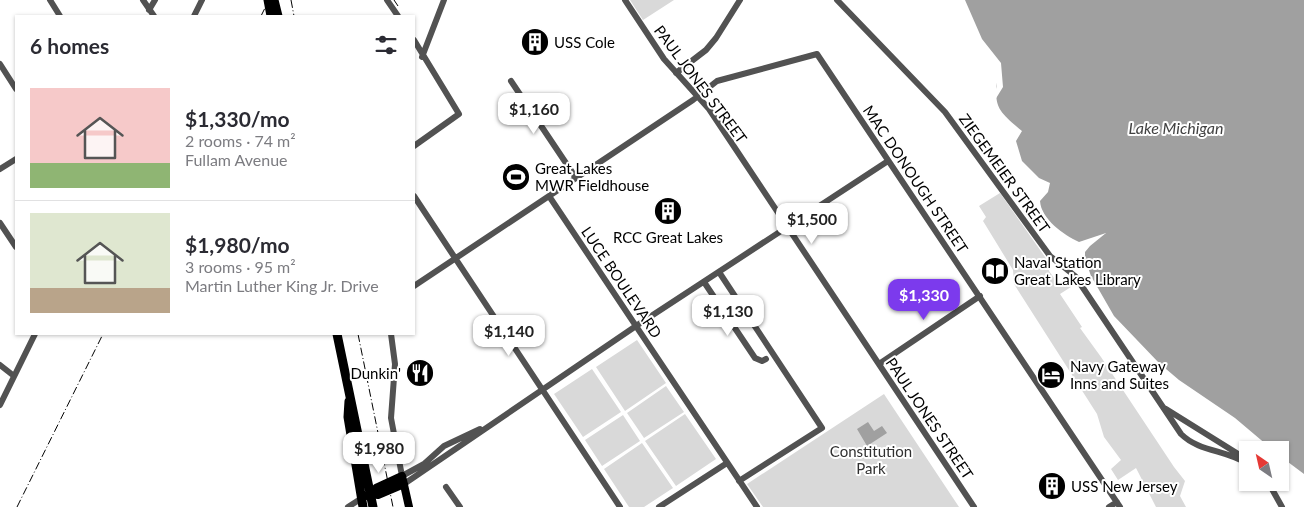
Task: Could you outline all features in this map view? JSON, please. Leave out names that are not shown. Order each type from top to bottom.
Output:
[{"type":"highway","points":[[268,0],[271,15]]},
{"type":"highway","points":[[274,0],[278,15]]},
{"type":"highway","points":[[337,335],[349,399],[356,415],[373,507]]},
{"type":"highway","points":[[349,399],[348,417],[362,503]]},
{"type":"main road","points":[[362,503],[376,488],[403,480],[409,507]]},
{"type":"street","points":[[50,0],[59,15]]},
{"type":"street","points":[[143,0],[153,15]]},
{"type":"street","points":[[149,10],[154,0]]},
{"type":"street","points":[[194,15],[202,0]]},
{"type":"street","points":[[387,0],[397,15]]},
{"type":"street","points":[[422,57],[444,0]]},
{"type":"street","name":"PAUL JONES STREET","points":[[625,0],[676,73],[709,109],[974,507]]},
{"type":"street","points":[[676,73],[706,50],[716,38],[740,0]]},
{"type":"street","name":"ZIEGEMEIER STREET","points":[[837,0],[945,112],[1050,256],[1075,276],[1181,434],[1194,444],[1228,454],[1239,460]]},
{"type":"street","points":[[415,42],[422,57],[460,114],[415,145]]},
{"type":"street","name":"MAC DONOUGH STREET","points":[[698,96],[717,81],[817,54],[1119,504]]},
{"type":"street","points":[[0,64],[15,87]]},
{"type":"street","points":[[511,81],[576,178]]},
{"type":"street","points":[[415,285],[698,96]]},
{"type":"street","points":[[0,169],[15,160]]},
{"type":"street","points":[[391,335],[394,364],[390,418],[403,480],[543,390],[636,326],[888,161]]},
{"type":"street","name":"LUCE BOULEVARD","points":[[549,196],[756,507]]},
{"type":"street","points":[[415,198],[620,507]]},
{"type":"street","points":[[0,223],[15,246]]},
{"type":"street","points":[[719,272],[822,428],[739,481]]},
{"type":"street","points":[[704,282],[755,358],[766,359]]},
{"type":"street","points":[[879,364],[980,296]]},
{"type":"street","points":[[0,405],[34,335]]},
{"type":"street","points":[[1,368],[14,376]]},
{"type":"street","points":[[1163,407],[1239,454]]},
{"type":"street","points":[[659,507],[727,463]]},
{"type":"street","points":[[446,487],[460,507]]},
{"type":"street","points":[[1273,491],[1282,507]]},
{"type":"street","points":[[348,507],[362,503]]},
{"type":"street","points":[[1109,507],[1119,504]]},
{"type":"green space","points":[[630,0],[674,0],[643,20]]},
{"type":"green space","points":[[1000,193],[1050,264],[1049,271],[1060,286],[1066,283],[1074,285],[1060,294],[1082,327],[1080,328],[1185,481],[1180,496],[1186,507],[1156,507],[1136,468],[1118,480],[1111,469],[1121,460],[1104,437],[1097,414],[1014,284],[1013,270],[983,221],[986,217],[979,206]]},
{"type":"green space","points":[[637,340],[666,383],[625,411],[596,367]]},
{"type":"green space","points":[[592,369],[621,412],[583,437],[554,394]]},
{"type":"green space","points":[[666,386],[684,412],[644,438],[627,413]]},
{"type":"green space","name":"Constitution Park","points":[[884,394],[959,507],[763,507],[747,484]]},
{"type":"green space","points":[[685,414],[716,459],[676,486],[645,441]]},
{"type":"green space","points":[[623,415],[640,441],[602,466],[585,440]]},
{"type":"green space","points":[[642,443],[673,488],[644,507],[629,507],[604,469]]},
{"type":"water","name":"Lake Michigan","points":[[961,0],[1304,0],[1304,474],[1289,463],[1289,441],[1262,441],[1235,418],[1179,380],[1159,363],[1114,316],[1091,276],[1085,259],[1085,252],[1106,233],[1079,242],[1060,231],[1044,214],[1040,201],[1048,192],[1050,183],[1039,178],[1022,161],[1016,141],[1022,131],[1005,116],[998,104],[996,90],[999,67],[981,43]]},
{"type":"water","points":[[868,422],[874,431],[882,426],[887,433],[867,446],[857,429]]},
{"type":"pier","points":[[958,0],[965,0],[982,39],[1001,63],[1003,87],[995,100],[995,105],[992,100],[997,86],[996,68],[979,44]]},
{"type":"railway","points":[[262,15],[269,0]]},
{"type":"railway","points":[[291,0],[294,15]]},
{"type":"railway","points":[[394,0],[398,6]]},
{"type":"railway","points":[[17,507],[103,335]]},
{"type":"railway","points":[[358,335],[393,507]]},
{"type":"place","name":"USS Cole","points":[[535,42]]},
{"type":"place","name":"Great Lakes MWR Fieldhouse","points":[[516,177]]},
{"type":"place","name":"RCC Great Lakes","points":[[668,211]]},
{"type":"place","name":"Naval Station Great Lakes Library","points":[[995,271]]},
{"type":"place","name":"Dunkin'","points":[[420,373]]},
{"type":"place","name":"Navy Gateway Inns and Suites","points":[[1051,375]]},
{"type":"place","name":"USS New Jersey","points":[[1052,486]]}]
